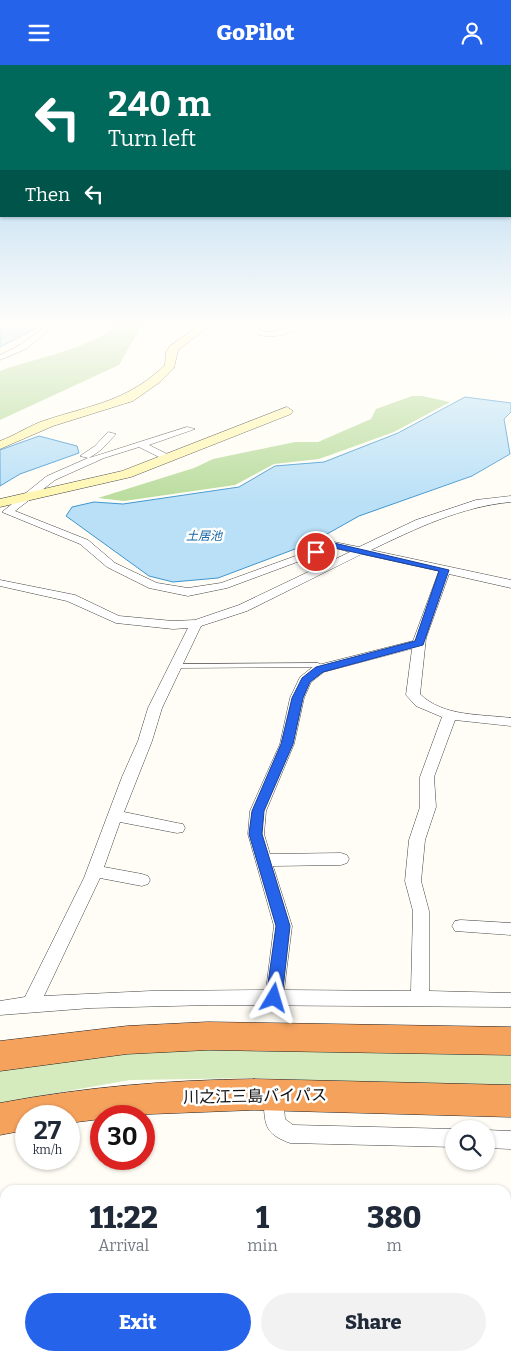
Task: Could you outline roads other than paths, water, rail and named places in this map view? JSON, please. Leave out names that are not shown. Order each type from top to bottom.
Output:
[{"type":"highway","points":[[0,1056],[127,1040],[208,1036],[511,1041]]},
{"type":"highway","name":"川之江三島バイパス","points":[[0,1119],[36,1111],[114,1100],[273,1094],[511,1101]]},
{"type":"street","points":[[0,445],[47,423],[115,405],[134,397],[149,383]]},
{"type":"street","points":[[26,497],[106,480],[287,411]]},
{"type":"street","points":[[51,478],[101,456],[190,429]]},
{"type":"street","points":[[2,509],[26,497],[51,478],[98,448],[111,434]]},
{"type":"street","points":[[140,444],[168,457]]},
{"type":"street","points":[[0,583],[71,598],[116,619],[173,625],[196,624],[243,608],[420,522],[480,502],[511,499]]},
{"type":"street","points":[[2,509],[84,543],[111,565],[153,586],[171,590],[188,592],[223,586],[334,545],[511,584]]},
{"type":"street","points":[[445,570],[420,643],[413,695],[418,702],[428,708],[450,714],[511,722]]},
{"type":"street","points":[[31,1004],[95,871],[145,741],[155,708],[196,624]]},
{"type":"street","points":[[274,998],[283,926],[256,834],[258,811],[287,744],[291,718],[305,680],[324,668],[420,643]]},
{"type":"street","points":[[420,999],[421,911],[413,881],[417,840],[428,807],[427,777],[450,714]]},
{"type":"street","points":[[115,816],[177,828]]},
{"type":"street","points":[[263,860],[341,859]]},
{"type":"street","points":[[95,871],[142,880]]},
{"type":"street","points":[[461,926],[511,929]]},
{"type":"street","points":[[0,1008],[94,1000],[274,998],[511,1000]]},
{"type":"street","points":[[273,1094],[275,1124],[290,1134],[445,1138]]},
{"type":"street","points":[[495,1139],[511,1140]]},
{"type":"lane","points":[[176,666],[318,665],[324,668]]},
{"type":"water","name":"土居池","points":[[465,397],[511,403],[511,412],[504,419],[510,454],[472,476],[359,516],[311,543],[218,578],[173,582],[149,576],[66,516],[72,507],[94,502],[123,504],[239,487],[275,466],[324,462],[398,433]]},
{"type":"water","points":[[39,436],[77,446],[79,453],[20,474],[0,486],[0,450]]}]
